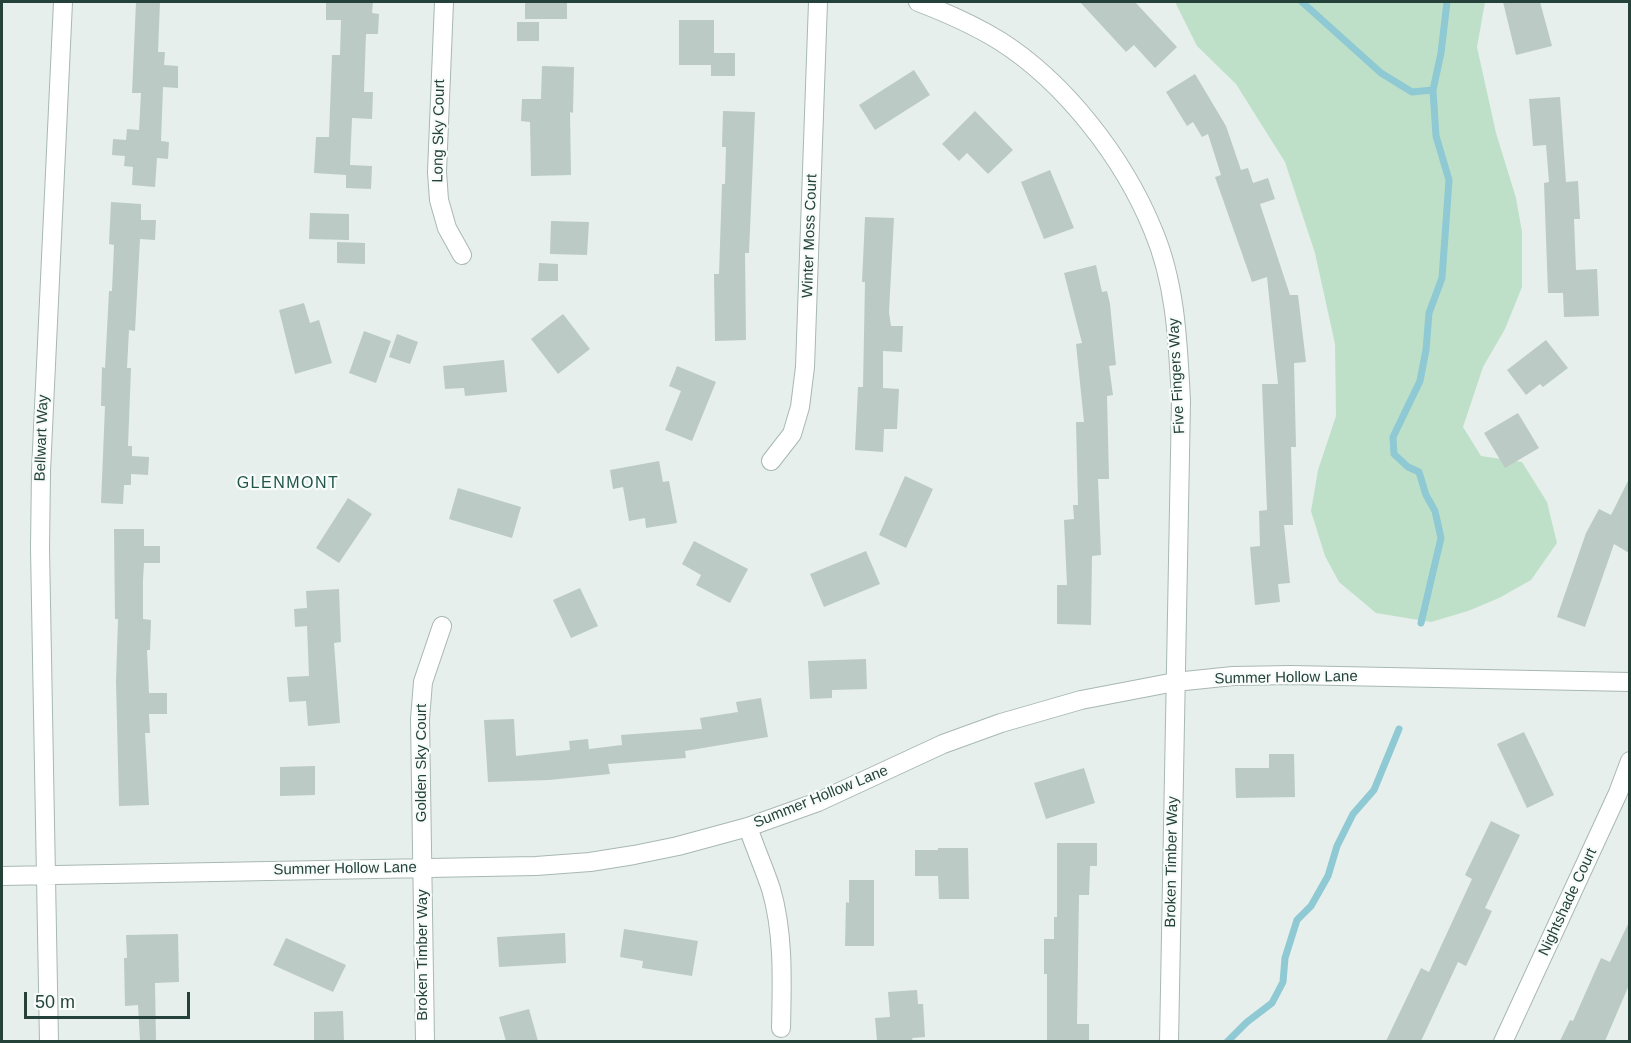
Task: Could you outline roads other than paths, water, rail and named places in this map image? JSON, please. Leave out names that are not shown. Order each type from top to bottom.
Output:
[{"type":"street","name":"Bellwart Way","points":[[49,1041],[40,548],[41,471],[63,2]]},
{"type":"street","name":"Long Sky Court","points":[[444,2],[437,172],[439,200],[447,228],[462,255]]},
{"type":"street","name":"Winter Moss Court","points":[[771,461],[792,434],[800,407],[805,367],[818,2]]},
{"type":"street","name":"Five Fingers Way","points":[[918,2],[956,16],[1002,42],[1053,83],[1094,128],[1126,177],[1154,231],[1168,281],[1178,335],[1181,401],[1175,682]]},
{"type":"street","name":"Golden Sky Court","points":[[423,868],[420,719],[423,682],[442,626]]},
{"type":"street","name":"Summer Hollow Lane","points":[[2,876],[536,866],[590,862],[678,846],[748,827],[818,802],[943,744],[1001,723],[1081,700],[1175,682],[1233,676],[1291,675],[1629,682]]},
{"type":"street","name":"Broken Timber Way","points":[[1169,1041],[1175,682]]},
{"type":"street","name":"Nightshade Court","points":[[1503,1041],[1618,793],[1629,761]]},
{"type":"street","points":[[748,827],[771,890],[779,933],[782,975],[781,1028]]},
{"type":"street","name":"Broken Timber Way","points":[[423,868],[423,1028],[425,1041]]},
{"type":"waterway","points":[[1302,2],[1381,73],[1412,92],[1433,90]]},
{"type":"waterway","points":[[1421,623],[1441,538],[1435,511],[1426,495],[1419,472],[1408,467],[1394,454],[1393,437],[1420,381],[1426,350],[1429,313],[1442,278],[1449,180],[1436,136],[1433,90],[1441,53],[1447,2]]},
{"type":"waterway","points":[[1227,1042],[1247,1022],[1272,1003],[1283,982],[1285,958],[1297,920],[1311,906],[1328,876],[1337,846],[1353,814],[1374,790],[1399,729]]},
{"type":"district","name":"GLENMONT","points":[[288,484]]}]
